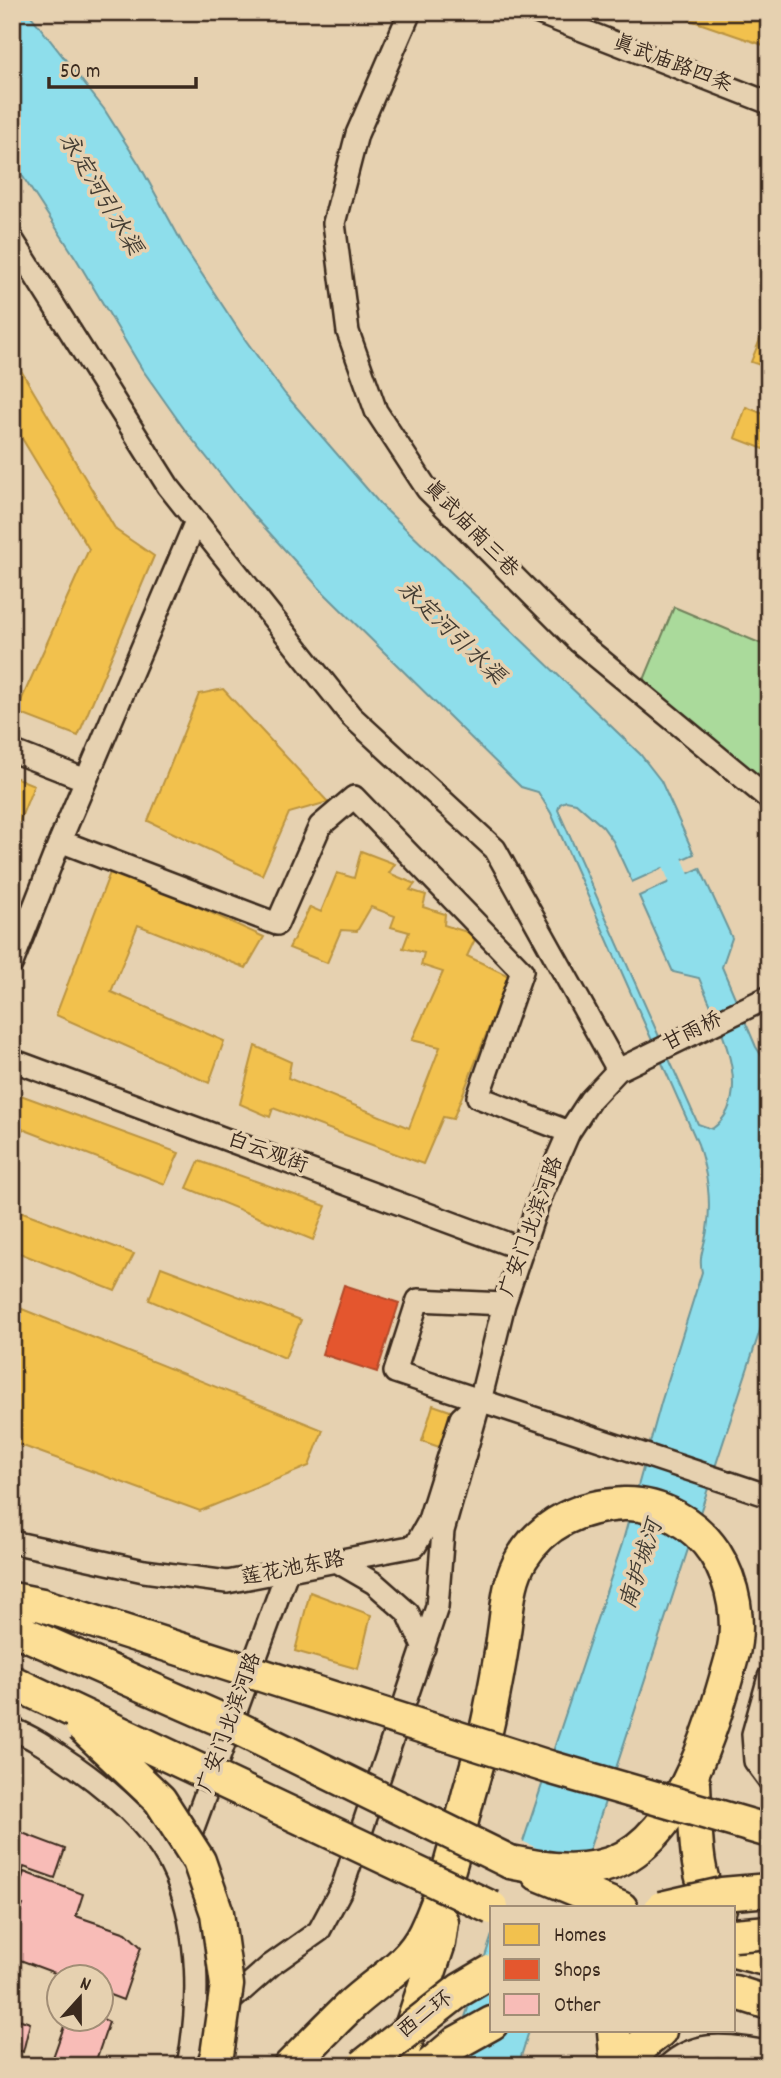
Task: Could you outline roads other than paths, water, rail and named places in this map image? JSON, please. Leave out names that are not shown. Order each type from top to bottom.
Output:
[{"type":"highway","points":[[290,2066],[350,2006],[410,1957],[425,1932],[452,1859],[491,1711],[508,1594],[521,1560],[540,1535],[563,1518],[595,1507],[627,1504],[654,1507],[675,1516],[705,1539],[719,1560],[735,1611],[736,1640],[694,1773],[667,1819],[648,1840],[622,1858],[600,1866],[555,1871],[510,1863]]},
{"type":"highway","points":[[12,1599],[55,1609],[552,1768],[769,1830]]},
{"type":"highway","points":[[12,1629],[215,1717],[510,1863],[616,1906]]},
{"type":"highway","points":[[12,1682],[490,1907]]},
{"type":"highway","points":[[61,1706],[160,1800],[199,1861],[217,1913],[227,1985],[213,2066]]},
{"type":"highway","points":[[694,1773],[697,1862],[713,1904],[716,1906]]},
{"type":"highway","points":[[398,2066],[439,1943],[452,1859]]},
{"type":"highway","points":[[670,1906],[722,1894],[769,1890]]},
{"type":"highway","points":[[736,1918],[769,1938]]},
{"type":"highway","points":[[736,1935],[769,1931]]},
{"type":"highway","points":[[736,1952],[769,1960]]},
{"type":"highway","name":"西二环","points":[[363,2066],[460,1990],[490,1972]]},
{"type":"highway","points":[[736,1993],[769,2003]]},
{"type":"highway","points":[[736,2013],[769,2016]]},
{"type":"highway","name":"西二环","points":[[430,2065],[456,2043],[490,2024]]},
{"type":"highway","points":[[614,2032],[617,2066]]},
{"type":"highway","points":[[625,2066],[643,2044],[659,2032]]},
{"type":"street","name":"真武庙南三巷","points":[[410,12],[357,134],[334,223],[348,332],[376,411],[427,489],[579,642],[769,799]]},
{"type":"street","name":"真武庙路四条","points":[[536,12],[769,103]]},
{"type":"street","points":[[12,239],[169,486],[196,521],[351,716],[495,849],[618,1070]]},
{"type":"street","points":[[12,963],[60,841],[196,521]]},
{"type":"street","points":[[12,751],[86,780]]},
{"type":"street","points":[[60,841],[277,925],[320,825],[354,797],[522,971],[478,1097],[569,1132]]},
{"type":"street","name":"甘雨桥","points":[[618,1070],[769,997]]},
{"type":"street","name":"白云观街","points":[[12,1060],[522,1249]]},
{"type":"street","name":"广安门北滨河路","points":[[480,1401],[504,1304],[522,1249],[569,1132],[590,1100],[618,1070]]},
{"type":"street","points":[[504,1304],[418,1300],[395,1373],[767,1495]]},
{"type":"street","points":[[195,2032],[271,1965],[319,1931],[342,1888],[437,1606],[443,1531],[480,1401]]},
{"type":"street","name":"莲花池东路","points":[[12,1542],[144,1572],[227,1582],[415,1546],[428,1522],[461,1418],[480,1401]]},
{"type":"street","points":[[336,1561],[373,1583],[408,1613],[424,1648]]},
{"type":"street","name":"广安门北滨河路","points":[[176,1875],[287,1572]]},
{"type":"street","points":[[769,1677],[753,1734],[755,1761],[769,1780]]},
{"type":"street","points":[[12,1729],[33,1737],[121,1803],[152,1837],[176,1875],[188,1913],[193,1941],[195,2032],[188,2066]]},
{"type":"street","points":[[193,1941],[226,1964],[250,1971],[271,1965]]},
{"type":"street","points":[[668,2066],[694,2048],[727,2046],[769,2052]]},
{"type":"water","name":"南护城河","points":[[12,12],[28,12],[104,109],[139,164],[186,250],[285,394],[380,504],[640,754],[661,781],[694,854],[632,882],[613,841],[603,827],[576,803],[566,801],[560,804],[558,810],[698,1124],[712,1129],[726,1114],[732,1097],[733,1077],[723,1034],[699,978],[673,972],[639,896],[700,868],[732,938],[722,967],[756,1047],[769,1061],[769,1303],[571,1906],[502,1906],[622,1544],[661,1403],[702,1272],[701,1256],[709,1208],[708,1186],[698,1144],[551,813],[538,792],[521,787],[322,591],[247,508],[185,430],[142,369],[77,260],[12,160]]},
{"type":"water","points":[[490,1941],[490,2032],[529,2032],[518,2066],[449,2066]]},
{"type":"waterway","name":"永定河引水渠","points":[[663,838],[689,903]]}]
